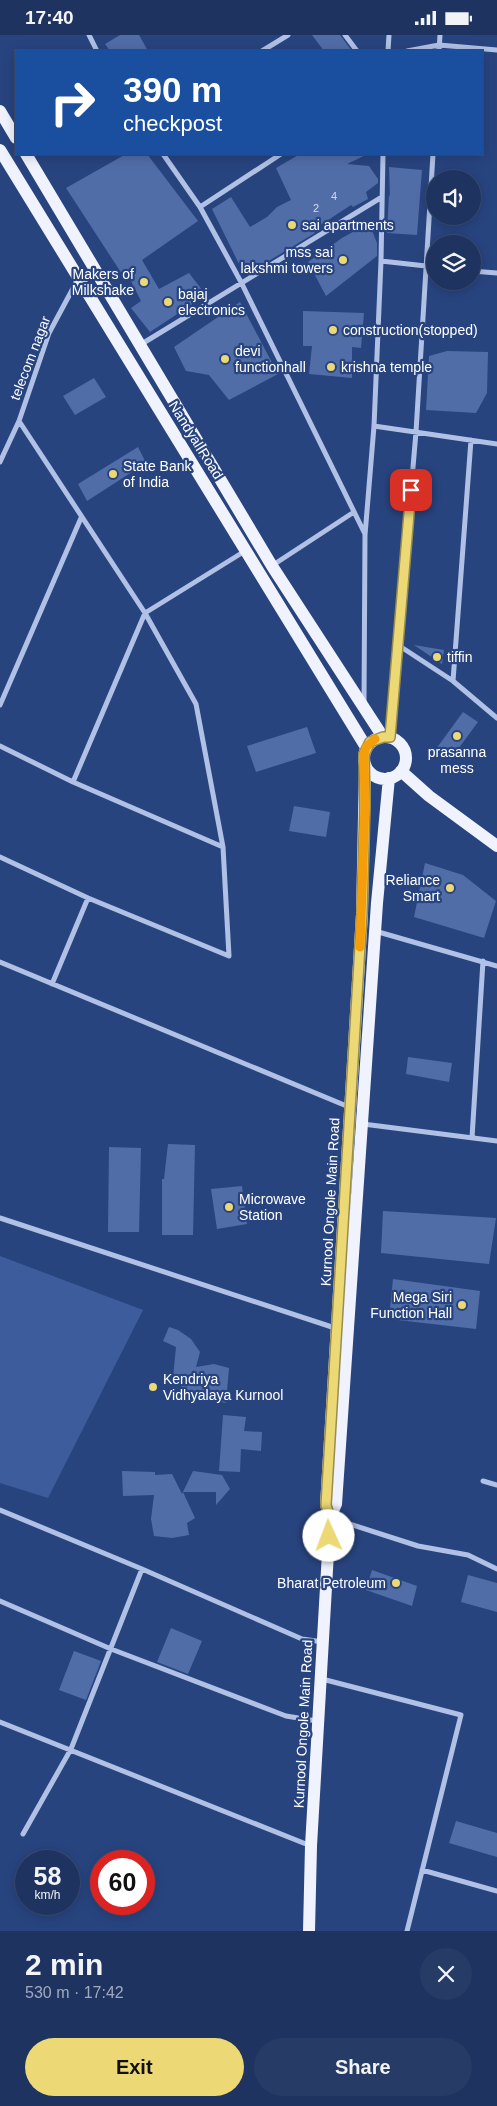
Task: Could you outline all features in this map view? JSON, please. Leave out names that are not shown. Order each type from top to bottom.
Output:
[{"type":"main road","points":[[0,111],[15,136]]},
{"type":"main road","name":"Nandyal Road","points":[[0,150],[366,747]]},
{"type":"main road","name":"Nandyal Road","points":[[27,155],[272,566],[386,737]]},
{"type":"main road","points":[[386,737],[402,745],[405,751],[405,765],[401,771],[389,779],[375,777],[363,761],[366,747],[370,742],[386,737]]},
{"type":"main road","name":"Kurnool Ongole Main Road","points":[[330,1518],[326,1505],[362,913],[366,767]]},
{"type":"main road","points":[[401,771],[429,797],[497,846]]},
{"type":"main road","name":"Kurnool Ongole Main Road","points":[[309,1931],[311,1845],[330,1518],[336,1504],[375,930],[389,779]]},
{"type":"street","points":[[264,50],[288,35]]},
{"type":"street","points":[[345,35],[357,50]]},
{"type":"street","points":[[388,35],[388,50]]},
{"type":"street","points":[[439,50],[440,35]]},
{"type":"street","points":[[90,36],[97,50]]},
{"type":"street","points":[[412,50],[440,45],[497,51]]},
{"type":"street","points":[[164,155],[200,207],[241,282],[365,535]]},
{"type":"street","points":[[200,207],[279,155]]},
{"type":"street","points":[[364,705],[365,535],[374,426],[381,261],[383,155]]},
{"type":"street","points":[[428,235],[433,155]]},
{"type":"street","points":[[140,345],[382,197]]},
{"type":"street","points":[[381,261],[426,266],[416,432],[398,645],[386,737]]},
{"type":"street","points":[[481,272],[497,273]]},
{"type":"street","name":"telecom nagar","points":[[0,462],[19,421],[49,333],[79,277]]},
{"type":"street","points":[[0,857],[88,898],[229,956],[223,847],[196,704],[145,613],[19,421]]},
{"type":"street","points":[[374,426],[497,444]]},
{"type":"street","points":[[453,681],[471,440]]},
{"type":"street","points":[[272,566],[354,512]]},
{"type":"street","points":[[0,705],[81,518]]},
{"type":"street","points":[[73,782],[145,613],[246,550]]},
{"type":"street","points":[[398,645],[453,681],[497,718]]},
{"type":"street","points":[[0,746],[73,782],[223,847]]},
{"type":"street","points":[[52,984],[88,898]]},
{"type":"street","points":[[375,930],[497,965]]},
{"type":"street","points":[[472,1138],[483,961]]},
{"type":"street","points":[[0,962],[350,1107]]},
{"type":"street","points":[[362,1124],[497,1141]]},
{"type":"street","points":[[0,1218],[338,1329]]},
{"type":"street","points":[[483,1481],[497,1485]]},
{"type":"street","points":[[0,1511],[142,1569],[302,1639],[323,1642]]},
{"type":"street","points":[[330,1518],[418,1546],[468,1555],[497,1569]]},
{"type":"street","points":[[23,1834],[71,1749],[142,1569]]},
{"type":"street","points":[[0,1601],[111,1649],[286,1716],[319,1721]]},
{"type":"street","points":[[322,1679],[461,1715],[407,1931]]},
{"type":"street","points":[[0,1722],[311,1845]]},
{"type":"street","points":[[422,1870],[497,1891]]},
{"type":"shaded area","points":[[0,1256],[143,1310],[48,1498],[0,1483]]},
{"type":"building","points":[[120,35],[139,35],[147,50],[109,50],[105,44]]},
{"type":"building","points":[[312,35],[340,35],[351,50],[323,50]]},
{"type":"building","points":[[124,155],[148,155],[198,221],[142,260],[159,289],[189,273],[206,295],[150,332],[131,308],[141,301],[126,271],[122,274],[66,188]]},
{"type":"building","points":[[298,155],[366,155],[347,164],[369,166],[378,179],[378,183],[366,192],[368,199],[353,207],[351,205],[313,230],[315,233],[247,274],[238,262],[212,209],[231,197],[250,227],[267,217],[277,207],[291,200],[276,168]]},
{"type":"building","points":[[389,167],[422,170],[417,235],[387,233],[389,194],[390,197]]},
{"type":"building","name":"mss sai lakshmi towers","points":[[369,223],[377,243],[377,256],[326,296],[308,262],[342,238]]},
{"type":"building","name":"devi functionhall","points":[[240,302],[278,374],[229,400],[209,375],[186,371],[174,347]]},
{"type":"building","name":"construction(stopped)","points":[[303,311],[364,313],[361,348],[352,347],[352,378],[309,374],[312,346],[303,346]]},
{"type":"building","points":[[447,351],[488,352],[487,393],[476,413],[426,410],[429,356]]},
{"type":"building","points":[[94,378],[106,397],[75,415],[63,396]]},
{"type":"building","name":"State Bank of India","points":[[138,447],[146,463],[87,501],[78,484]]},
{"type":"building","name":"tiffin","points":[[414,645],[444,650],[442,664]]},
{"type":"building","name":"prasanna mess","points":[[463,712],[478,722],[450,760],[436,749]]},
{"type":"building","points":[[307,727],[316,753],[256,772],[247,746]]},
{"type":"building","points":[[294,806],[330,812],[326,837],[289,831]]},
{"type":"building","name":"Reliance Smart","points":[[425,863],[463,875],[496,901],[484,938],[414,917]]},
{"type":"building","points":[[408,1057],[452,1063],[449,1082],[406,1074]]},
{"type":"building","points":[[168,1144],[195,1145],[193,1235],[162,1235],[162,1179],[164,1179]]},
{"type":"building","points":[[109,1147],[141,1148],[139,1232],[108,1232]]},
{"type":"building","name":"Microwave Station","points":[[242,1186],[247,1224],[217,1229],[211,1189]]},
{"type":"building","points":[[383,1211],[496,1218],[489,1264],[381,1253]]},
{"type":"building","points":[[393,1279],[480,1291],[476,1329],[389,1319]]},
{"type":"building","points":[[169,1327],[178,1330],[191,1339],[200,1352],[196,1367],[214,1364],[229,1368],[226,1403],[188,1395],[173,1377],[176,1347],[163,1341]]},
{"type":"building","points":[[223,1415],[246,1417],[244,1431],[262,1432],[261,1451],[241,1449],[240,1472],[219,1471]]},
{"type":"building","points":[[122,1471],[155,1472],[155,1475],[172,1474],[182,1494],[193,1471],[222,1475],[230,1489],[216,1505],[216,1492],[183,1492],[195,1518],[187,1523],[189,1535],[172,1538],[154,1536],[151,1519],[154,1495],[123,1496]]},
{"type":"building","points":[[372,1570],[417,1586],[412,1606],[366,1590]]},
{"type":"building","points":[[468,1575],[497,1583],[497,1612],[461,1602]]},
{"type":"building","points":[[171,1628],[202,1641],[188,1674],[157,1662]]},
{"type":"building","points":[[74,1651],[101,1661],[86,1700],[59,1690]]},
{"type":"building","points":[[456,1821],[497,1833],[497,1857],[449,1843]]},
{"type":"slow traffic","points":[[360,947],[366,767],[363,761],[366,747],[375,739]]},
{"type":"place","name":"sai apartments","points":[[292,225]]},
{"type":"place","name":"mss sai lakshmi towers","points":[[343,260]]},
{"type":"place","name":"Makers of Milkshake","points":[[144,282]]},
{"type":"place","name":"bajaj electronics","points":[[168,302]]},
{"type":"place","name":"construction(stopped)","points":[[333,330]]},
{"type":"place","name":"devi functionhall","points":[[225,359]]},
{"type":"place","name":"krishna temple","points":[[331,367]]},
{"type":"place","name":"State Bank of India","points":[[113,474]]},
{"type":"place","name":"tiffin","points":[[437,657]]},
{"type":"place","name":"prasanna mess","points":[[457,736]]},
{"type":"place","name":"Reliance Smart","points":[[450,888]]},
{"type":"place","name":"Microwave Station","points":[[229,1207]]},
{"type":"place","name":"Mega Siri Function Hall","points":[[462,1305]]},
{"type":"place","name":"Kendriya Vidhyalaya Kurnool","points":[[153,1387]]},
{"type":"place","name":"Bharat Petroleum","points":[[396,1583]]},
{"type":"route","points":[[329,1536],[330,1518],[326,1505],[362,913],[366,767],[363,761],[366,747],[370,742],[376,738],[390,737],[411,490]]}]
